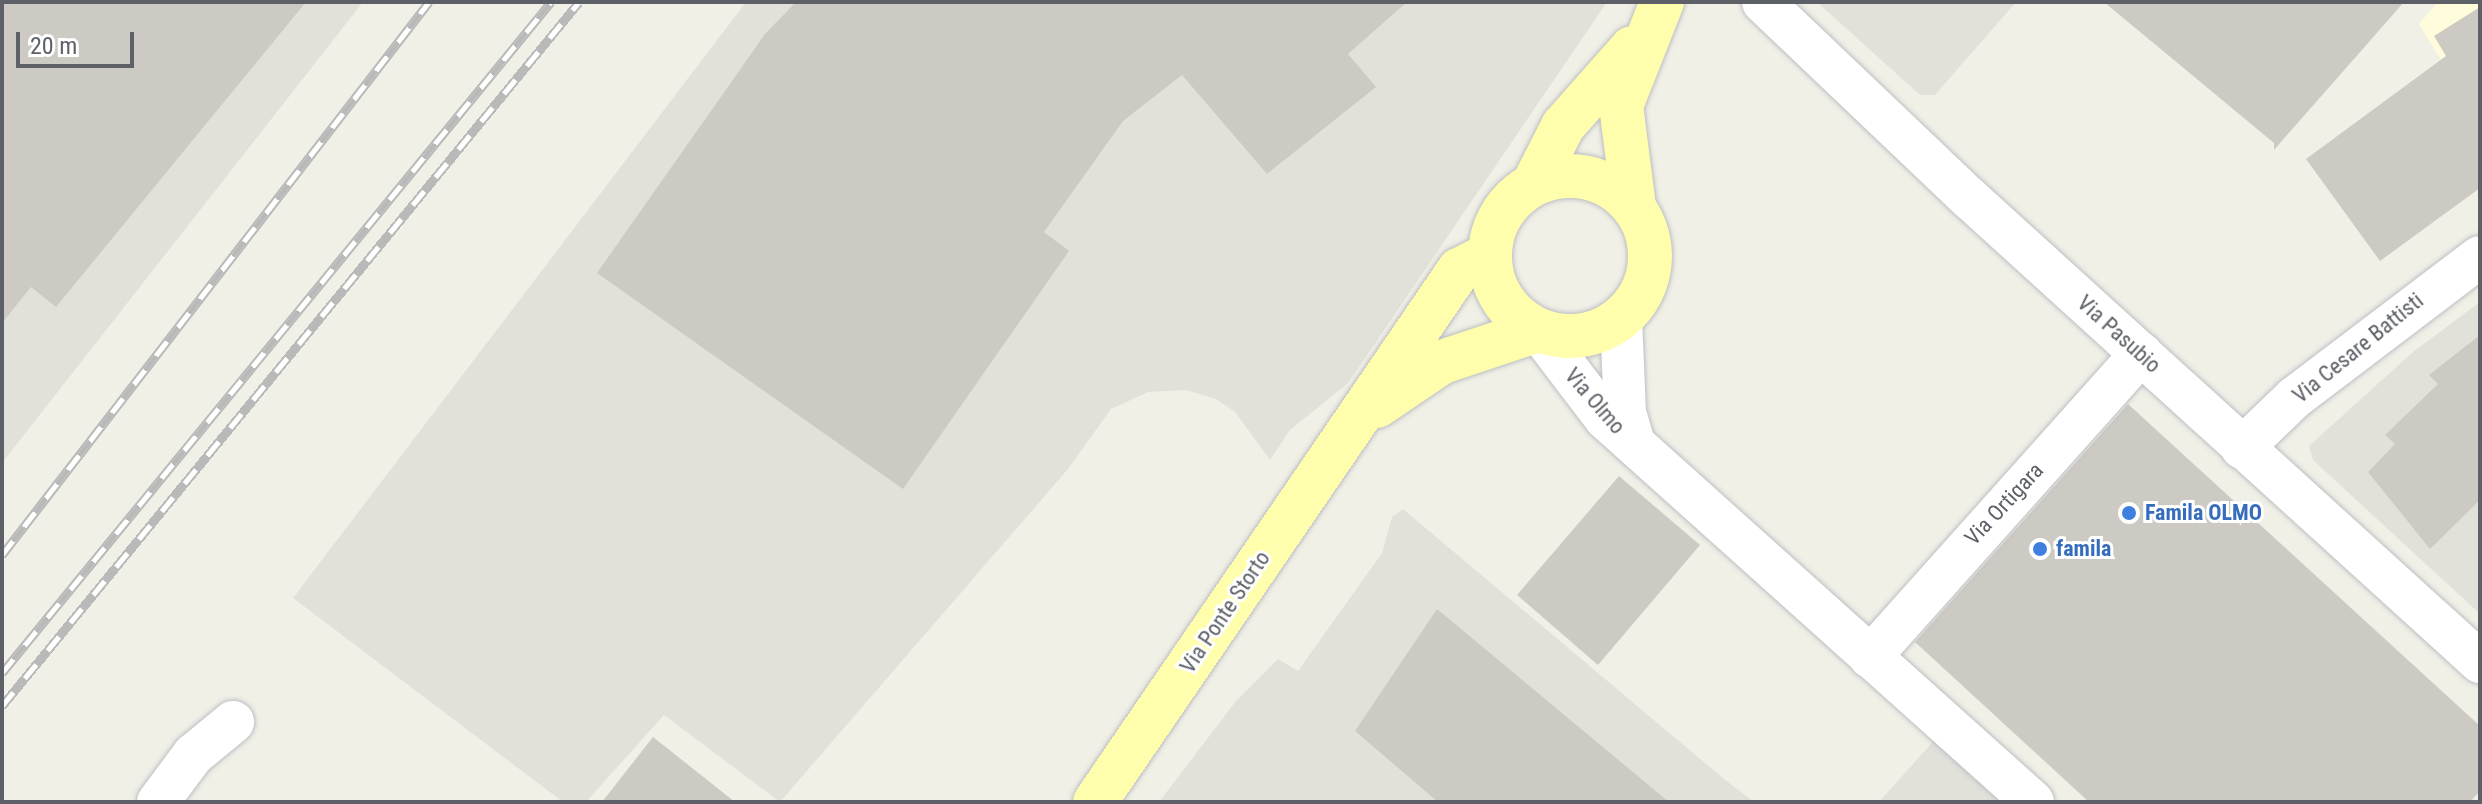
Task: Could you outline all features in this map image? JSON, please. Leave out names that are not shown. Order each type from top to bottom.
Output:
[{"type":"main road","points":[[1538,330],[1505,304],[1489,255],[1501,213],[1534,183],[1563,126],[1656,15]]},
{"type":"main road","points":[[1621,318],[1638,299],[1650,265],[1646,228],[1634,207],[1621,106],[1656,15]]},
{"type":"main road","points":[[1534,183],[1588,178],[1634,207]]},
{"type":"main road","name":"Via Ponte Storto","points":[[1095,802],[1459,270],[1489,255]]},
{"type":"main road","name":"Via Ponte Storto","points":[[1356,421],[1442,362],[1538,330],[1582,336],[1621,318]]},
{"type":"street","name":"Via Pasubio","points":[[1763,2],[2242,448],[2480,662]]},
{"type":"street","name":"Via Cesare Battisti","points":[[2242,448],[2306,388],[2480,257]]},
{"type":"street","name":"Via Olmo","points":[[1621,318],[1625,412],[1634,444]]},
{"type":"street","name":"Via Olmo","points":[[1538,330],[1605,418],[1634,444]]},
{"type":"street","name":"Via Ortigara","points":[[1870,657],[2141,354]]},
{"type":"street","points":[[1634,444],[2033,802]]},
{"type":"street","points":[[158,802],[193,755],[233,722]]},
{"type":"shaded area","points":[[2,2],[363,2],[2,463]]},
{"type":"shaded area","points":[[746,2],[1607,2],[1348,383],[1290,430],[1270,460],[1235,412],[1216,399],[1186,390],[1148,392],[1111,409],[1068,469],[780,802],[664,715],[586,802],[563,802],[293,598]]},
{"type":"shaded area","points":[[1817,2],[2016,2],[1935,95],[1920,95]]},
{"type":"shaded area","points":[[2438,2],[2480,2],[2480,123],[2419,24]]},
{"type":"shaded area","points":[[2480,302],[2480,614],[2313,460],[2309,446],[2413,352]]},
{"type":"shaded area","points":[[1403,509],[1754,802],[1159,802],[1236,701],[1278,659],[1298,671],[1382,553],[1392,517]]},
{"type":"shaded area","points":[[1938,736],[2009,802],[1879,802]]},
{"type":"building","points":[[2,2],[306,2],[56,307],[31,287],[2,323]]},
{"type":"building","points":[[796,2],[1407,2],[1348,54],[1376,87],[1267,174],[1182,75],[1123,121],[1044,232],[1069,251],[903,489],[597,273],[765,34]]},
{"type":"building","points":[[2104,2],[2404,2],[2274,150],[2274,143]]},
{"type":"building","points":[[2480,7],[2480,188],[2380,261],[2306,159],[2446,56],[2434,36]]},
{"type":"building","points":[[2480,335],[2480,500],[2430,549],[2368,472],[2395,444],[2385,435],[2438,384],[2429,375]]},
{"type":"building","name":"Famila OLMO","points":[[2128,404],[2480,726],[2480,791],[2470,802],[2089,802],[1915,642]]},
{"type":"building","points":[[1619,476],[1700,545],[1598,665],[1517,595]]},
{"type":"building","points":[[1437,609],[1669,802],[1438,802],[1355,731]]},
{"type":"building","points":[[653,737],[735,802],[602,802]]},
{"type":"railway","points":[[2,555],[429,2]]},
{"type":"railway","points":[[2,673],[551,2]]},
{"type":"railway","points":[[2,706],[579,2]]},
{"type":"place","name":"Famila OLMO","points":[[2129,513]]},
{"type":"place","name":"famila","points":[[2040,549]]}]
